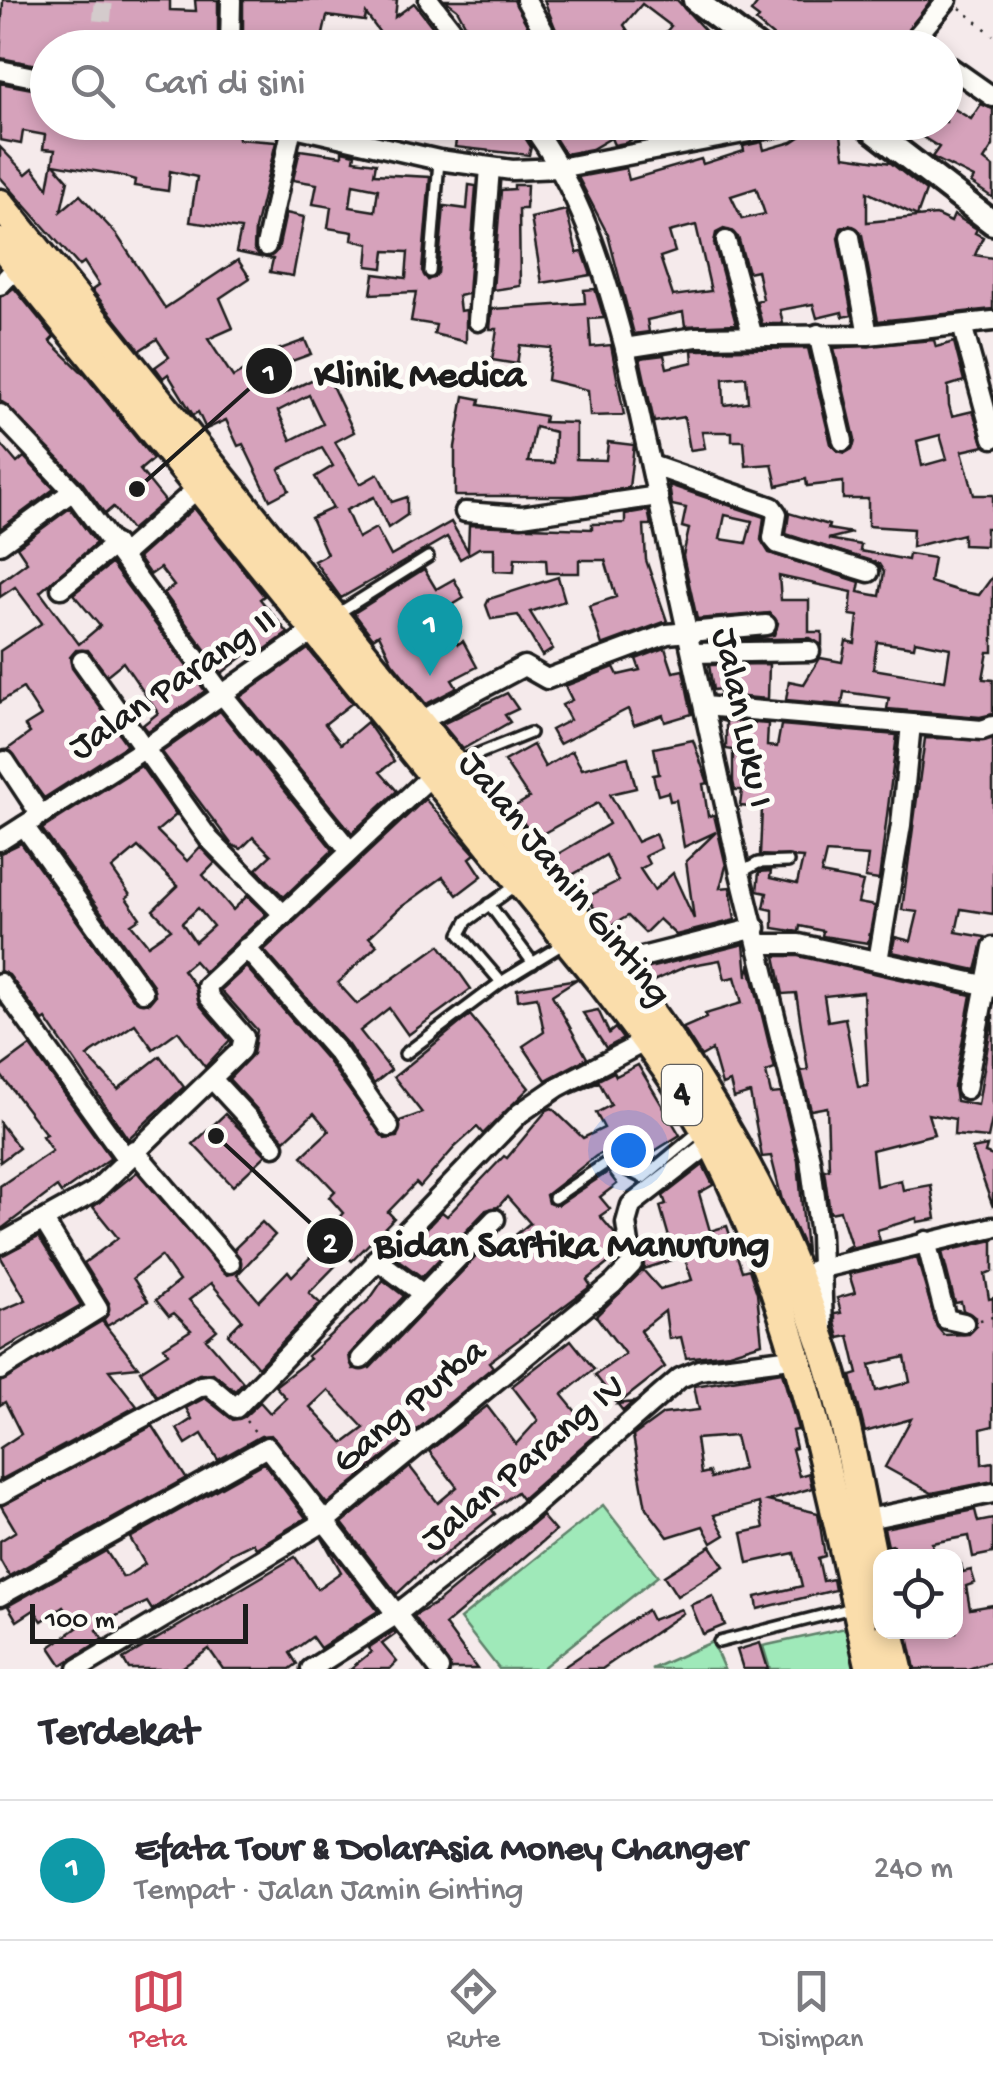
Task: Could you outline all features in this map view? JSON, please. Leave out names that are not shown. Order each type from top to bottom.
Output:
[{"type":"highway","name":"Jalan Jamin Ginting","points":[[0,204],[440,771],[519,883],[646,1041],[708,1135],[811,1351],[863,1520],[869,1600]]},
{"type":"highway","name":"Jalan Jamin Ginting","points":[[0,243],[9,276],[417,723],[440,771],[614,964],[710,1095],[809,1272],[811,1351],[884,1655]]},
{"type":"main road","points":[[695,0],[734,30]]},
{"type":"main road","points":[[885,140],[993,223]]},
{"type":"street","points":[[230,30],[231,0]]},
{"type":"street","points":[[429,0],[452,30]]},
{"type":"street","points":[[526,0],[543,30]]},
{"type":"street","points":[[925,30],[948,0]]},
{"type":"street","points":[[0,70],[30,76]]},
{"type":"street","points":[[963,76],[993,97]]},
{"type":"street","points":[[266,246],[289,140]]},
{"type":"street","points":[[350,140],[490,168],[559,168],[707,140]]},
{"type":"street","name":"Jalan Luku I","points":[[541,140],[559,168],[603,266],[652,465],[740,873],[810,1158],[809,1272]]},
{"type":"street","points":[[478,321],[490,168]]},
{"type":"street","points":[[850,237],[868,335]]},
{"type":"street","points":[[726,241],[752,333]]},
{"type":"street","points":[[624,348],[752,333],[868,335],[993,322]]},
{"type":"street","points":[[962,325],[993,438]]},
{"type":"street","points":[[818,334],[843,441]]},
{"type":"street","points":[[0,414],[73,491],[222,694],[350,851]]},
{"type":"street","points":[[652,465],[772,507],[777,514],[773,538],[778,544],[869,572]]},
{"type":"street","points":[[61,588],[199,487]]},
{"type":"street","points":[[0,544],[73,491]]},
{"type":"street","points":[[465,512],[522,516],[658,496]]},
{"type":"street","name":"Jalan Parang II","points":[[0,841],[144,749],[323,623]]},
{"type":"street","points":[[417,723],[524,666],[547,678],[652,638],[766,625]]},
{"type":"street","points":[[693,653],[810,650]]},
{"type":"street","points":[[82,661],[210,839],[284,914]]},
{"type":"street","points":[[704,706],[982,730],[993,726]]},
{"type":"street","points":[[878,962],[899,839],[911,724]]},
{"type":"street","points":[[5,762],[40,814]]},
{"type":"street","points":[[0,1244],[81,1202],[212,1079],[244,1042],[207,994],[207,986],[440,771]]},
{"type":"street","points":[[24,826],[143,992]]},
{"type":"street","points":[[614,964],[758,936],[989,987]]},
{"type":"street","points":[[966,1090],[989,987],[993,946]]},
{"type":"street","points":[[246,948],[338,1054],[389,1126]]},
{"type":"street","points":[[0,983],[130,1154],[230,1263]]},
{"type":"street","points":[[0,1494],[201,1386],[209,1386],[236,1408],[520,1113],[558,1086],[646,1041]]},
{"type":"street","points":[[212,1079],[274,1146]]},
{"type":"street","name":"Gang Purba","points":[[78,1669],[324,1522],[627,1271],[634,1254],[626,1228],[631,1205],[708,1135]]},
{"type":"street","points":[[360,1359],[495,1219]]},
{"type":"street","points":[[0,1370],[98,1309],[42,1222]]},
{"type":"street","points":[[809,1272],[993,1227]]},
{"type":"street","points":[[926,1242],[946,1319],[964,1324]]},
{"type":"street","points":[[376,1259],[423,1294]]},
{"type":"street","name":"Jalan Parang IV","points":[[311,1669],[394,1616],[520,1517],[680,1378],[699,1370],[811,1351]]},
{"type":"street","points":[[0,1596],[267,1447],[394,1616],[439,1669]]},
{"type":"street","points":[[863,1520],[993,1493]]},
{"type":"lane","points":[[430,272],[440,160]]},
{"type":"lane","points":[[323,623],[428,557]]},
{"type":"lane","points":[[440,771],[530,733]]},
{"type":"lane","points":[[740,873],[758,864],[788,862]]},
{"type":"lane","points":[[501,982],[460,934],[467,920],[519,883]]},
{"type":"lane","points":[[489,904],[533,962]]},
{"type":"lane","points":[[405,1054],[501,982],[569,941]]},
{"type":"lane","points":[[554,1198],[609,1161],[643,1178],[708,1135]]},
{"type":"lane","points":[[719,1642],[869,1600]]},
{"type":"path","points":[[948,0],[993,35]]},
{"type":"path","points":[[236,1408],[267,1447]]},
{"type":"green space","points":[[603,1505],[658,1576],[541,1669],[499,1669],[460,1619]]},
{"type":"green space","points":[[850,1627],[860,1669],[770,1669],[763,1646]]},
{"type":"green space","points":[[712,1642],[724,1669],[651,1669]]},
{"type":"building","points":[[3,0],[170,0],[170,10],[196,11],[195,0],[218,0],[218,30],[30,30],[30,64],[0,58]]},
{"type":"building","points":[[243,0],[397,0],[395,17],[414,3],[435,30],[378,30],[366,14],[365,21],[327,16],[324,30],[243,30]]},
{"type":"building","points":[[445,0],[514,0],[530,30],[468,30],[457,9]]},
{"type":"building","points":[[544,0],[677,0],[704,30],[668,30],[671,26],[642,4],[624,25],[627,30],[556,30]]},
{"type":"building","points":[[760,0],[931,0],[908,30],[766,30],[751,12]]},
{"type":"building","points":[[0,83],[30,89],[30,132],[23,131],[21,144],[0,140]]},
{"type":"building","points":[[981,104],[993,109],[993,146],[984,160],[993,167],[993,198],[971,183],[974,178],[932,157],[939,147],[928,140],[963,140],[963,114],[971,119]]},
{"type":"building","points":[[44,140],[276,142],[255,229],[254,249],[260,257],[236,252],[241,229],[190,222],[197,177],[170,171],[168,191],[134,186],[135,180],[118,175],[54,164],[68,180],[61,211],[80,195],[117,235],[165,308],[238,260],[250,278],[220,298],[233,328],[208,339],[233,377],[255,364],[272,399],[326,373],[354,432],[335,442],[360,484],[378,474],[392,502],[407,497],[407,515],[388,528],[374,497],[346,510],[358,538],[376,528],[391,556],[451,522],[468,551],[469,525],[592,529],[592,524],[625,523],[625,514],[648,510],[651,525],[644,525],[646,560],[667,621],[602,645],[589,606],[616,597],[605,560],[579,560],[579,573],[547,573],[546,559],[515,558],[514,572],[494,571],[494,548],[479,548],[460,559],[447,537],[341,598],[314,561],[327,554],[311,518],[333,508],[315,477],[333,466],[322,448],[279,469],[289,490],[270,500],[243,444],[238,446],[226,420],[206,429],[198,412],[193,415],[168,374],[163,378],[155,367],[169,357],[157,339],[140,350],[92,290],[99,285],[84,262],[79,266],[0,177],[0,147],[26,174],[33,168],[48,188],[55,150],[43,149]],"holes":[[[309,395],[323,424],[291,440],[278,411]]]},
{"type":"building","points":[[456,140],[527,140],[531,147],[529,155],[455,147]]},
{"type":"building","points":[[556,140],[608,140],[592,149],[565,154]]},
{"type":"building","points":[[795,140],[842,140],[844,156],[891,163],[926,191],[917,216],[867,192],[867,222],[936,215],[951,222],[954,215],[977,229],[975,233],[983,237],[975,255],[993,258],[993,309],[878,321],[862,235],[849,225],[841,228],[838,238],[852,315],[843,317],[842,312],[817,318],[813,304],[780,310],[783,324],[762,324],[756,301],[763,299],[757,270],[748,272],[738,237],[724,229],[716,233],[714,243],[736,324],[685,326],[683,312],[647,320],[649,332],[634,334],[608,235],[578,177],[626,168],[629,180],[701,159],[703,164],[744,151],[743,146],[762,142],[764,150]],"holes":[[[756,188],[765,214],[742,219],[731,196]],[[696,225],[711,291],[673,296],[660,257],[675,252],[669,232]]]},
{"type":"building","points":[[300,150],[355,154],[354,160],[376,163],[374,174],[430,177],[422,271],[428,280],[438,273],[444,206],[467,209],[469,185],[476,186],[468,294],[458,296],[460,311],[466,310],[466,342],[434,334],[436,325],[411,321],[416,292],[371,294],[374,274],[406,278],[408,252],[385,251],[383,268],[367,266],[369,244],[352,240],[353,232],[328,228],[331,207],[313,204],[317,184],[293,180]],"holes":[[[353,184],[378,189],[375,211],[350,207]]]},
{"type":"building","points":[[514,185],[527,185],[526,209],[519,209],[520,286],[493,290],[501,190],[514,189]]},
{"type":"building","points":[[566,210],[577,253],[583,252],[591,275],[542,283],[531,218]]},
{"type":"building","points":[[286,213],[304,217],[293,276],[270,272],[273,259],[267,258],[278,250]]},
{"type":"building","points":[[14,288],[54,337],[50,341],[85,375],[153,459],[140,470],[165,501],[131,530],[113,507],[105,514],[82,482],[0,400],[0,297]]},
{"type":"building","points":[[595,289],[604,318],[589,319],[591,347],[611,345],[624,415],[590,416],[588,390],[547,380],[551,348],[520,345],[517,364],[492,360],[497,329],[490,329],[492,309],[585,303],[584,290]]},
{"type":"building","points":[[305,340],[311,354],[259,373],[253,359]]},
{"type":"building","points":[[934,340],[936,347],[954,342],[964,381],[948,386],[949,405],[952,416],[973,411],[984,446],[962,451],[974,495],[993,495],[993,528],[986,528],[986,546],[963,545],[963,534],[912,547],[913,529],[868,526],[868,499],[843,499],[843,482],[807,486],[806,479],[777,486],[772,464],[746,466],[744,441],[732,441],[732,432],[702,432],[705,448],[690,450],[684,417],[654,422],[640,358],[664,355],[667,368],[693,362],[692,350],[808,348],[831,444],[845,453],[852,449],[855,439],[834,348]],"holes":[[[746,377],[748,402],[724,405],[723,379]],[[940,435],[947,459],[922,466],[917,441]]]},
{"type":"building","points":[[464,396],[480,399],[479,405],[545,416],[544,422],[576,423],[576,459],[606,460],[608,442],[634,445],[629,488],[573,496],[455,496],[455,447]],"holes":[[[535,427],[555,432],[554,463],[528,462]]]},
{"type":"building","points":[[0,443],[17,463],[24,457],[54,489],[0,529]]},
{"type":"building","points":[[669,485],[764,517],[761,540],[769,553],[860,582],[858,592],[880,596],[884,572],[879,564],[786,534],[789,513],[829,525],[828,529],[852,533],[828,539],[861,545],[860,551],[908,560],[909,554],[934,558],[930,582],[959,591],[979,595],[993,576],[993,652],[988,652],[983,679],[993,680],[993,714],[980,717],[887,709],[889,698],[844,692],[842,705],[786,700],[789,681],[804,684],[820,658],[842,662],[846,641],[855,643],[858,616],[850,615],[852,592],[779,576],[781,600],[809,600],[809,632],[822,632],[822,645],[810,638],[743,640],[774,635],[778,623],[770,613],[697,619],[683,556],[689,529],[682,527],[686,508],[672,505]],"holes":[[[725,515],[752,521],[746,543],[720,539]],[[915,641],[950,648],[945,681],[873,669],[877,642],[914,647]]]},
{"type":"building","points":[[70,508],[96,543],[40,592],[79,644],[100,626],[73,594],[111,564],[205,691],[148,731],[143,725],[158,713],[123,662],[107,675],[88,650],[76,650],[70,657],[72,668],[127,745],[44,798],[8,749],[30,733],[25,726],[41,716],[23,688],[0,702],[0,651],[42,623],[15,587],[0,597],[0,582],[27,562],[17,547]]},
{"type":"building","points":[[194,508],[264,596],[260,599],[288,633],[259,654],[254,648],[222,673],[164,593],[174,586],[160,568],[150,575],[138,558]]},
{"type":"building","points":[[424,569],[436,589],[454,579],[464,598],[436,615],[458,644],[463,641],[477,667],[452,680],[457,688],[426,704],[392,662],[379,634],[373,638],[354,613]]},
{"type":"building","points":[[558,577],[565,601],[530,612],[553,649],[542,656],[518,615],[491,619],[486,605],[489,599]]},
{"type":"building","points":[[665,648],[673,672],[683,670],[692,714],[665,722],[663,715],[634,725],[628,709],[559,744],[551,730],[570,720],[562,705],[572,700],[565,686],[614,667],[618,675],[640,670],[636,659]]},
{"type":"building","points":[[308,649],[352,703],[325,724],[341,744],[367,722],[394,761],[380,772],[397,791],[352,833],[240,697]]},
{"type":"building","points":[[769,664],[768,699],[720,695],[720,689],[713,690],[709,665]]},
{"type":"building","points":[[507,693],[518,709],[505,715],[510,722],[463,749],[442,724]]},
{"type":"building","points":[[220,711],[333,850],[284,897],[256,869],[271,855],[253,837],[241,849],[232,845],[162,752]]},
{"type":"building","points":[[719,720],[768,724],[767,746],[777,747],[781,725],[897,735],[879,880],[865,878],[868,856],[826,853],[821,874],[863,882],[858,903],[875,906],[868,943],[822,936],[823,931],[800,926],[799,932],[773,928],[773,910],[764,908],[767,893],[757,891],[759,872],[771,871],[770,878],[797,884],[803,858],[760,855],[762,808],[740,806],[742,790],[735,790],[733,782],[733,750],[726,749],[726,722]]},
{"type":"building","points":[[925,738],[993,739],[993,914],[961,909],[956,932],[985,937],[976,970],[892,952],[895,937],[911,941],[918,912],[902,910]]},
{"type":"building","points":[[693,740],[708,783],[703,784],[708,816],[714,815],[726,866],[720,888],[730,887],[735,920],[676,935],[659,919],[645,933],[628,916],[607,928],[587,897],[618,881],[606,855],[567,878],[551,858],[609,824],[598,803],[535,838],[512,808],[529,798],[504,761],[533,745],[545,767],[572,751],[582,769],[628,757],[636,788],[610,794],[637,842],[655,834],[661,848],[645,856],[649,864],[640,869],[654,890],[673,873],[694,919],[686,861],[716,832],[684,847],[676,800],[670,801],[668,792],[658,795],[653,775],[659,774],[654,748]]},
{"type":"building","points":[[141,766],[176,815],[157,831],[187,861],[200,847],[215,863],[203,875],[233,910],[247,896],[266,914],[204,972],[194,961],[183,970],[195,986],[199,1004],[230,1040],[205,1067],[178,1031],[153,1049],[135,1024],[87,1056],[118,1089],[160,1056],[184,1087],[128,1139],[46,1019],[43,1021],[9,975],[0,971],[0,853],[21,843],[133,999],[149,1003],[155,996],[153,985],[42,829]],"holes":[[[138,847],[178,886],[153,910],[171,929],[148,945],[131,924],[140,918],[112,869]],[[198,908],[213,926],[195,942],[182,923]]]},
{"type":"building","points":[[425,799],[475,854],[470,858],[482,876],[457,895],[443,877],[400,908],[369,937],[377,945],[338,983],[357,1004],[440,945],[471,989],[408,1035],[389,1008],[360,1031],[391,1070],[374,1084],[348,1045],[264,950]]},
{"type":"building","points":[[744,944],[747,976],[750,966],[775,1069],[766,1072],[771,1094],[781,1093],[798,1161],[806,1252],[782,1200],[771,1156],[762,1157],[750,1093],[734,1098],[730,1082],[722,1085],[712,1050],[701,1056],[683,1028],[706,1018],[705,1014],[742,1003],[735,977],[725,979],[720,960],[687,966],[651,982],[645,969]]},
{"type":"building","points":[[775,956],[798,956],[971,995],[954,1087],[956,1101],[978,1105],[993,1014],[993,1115],[988,1138],[954,1135],[955,1119],[928,1114],[934,1134],[872,1150],[876,1186],[901,1180],[903,1190],[931,1185],[936,1219],[917,1222],[917,1218],[877,1230],[880,1241],[842,1250],[851,1245],[840,1211],[830,1213],[824,1170],[829,1169],[827,1107],[811,1110],[801,1071],[808,1070],[796,993],[783,994]],"holes":[[[863,992],[868,1086],[858,1087],[845,1018],[828,1021],[824,996]]]},
{"type":"building","points":[[246,967],[328,1061],[385,1139],[397,1137],[400,1121],[422,1113],[394,1077],[470,1015],[529,1088],[483,1134],[477,1127],[420,1187],[416,1183],[388,1212],[394,1218],[352,1261],[346,1255],[309,1293],[320,1303],[258,1367],[228,1334],[242,1320],[211,1283],[189,1300],[217,1330],[206,1339],[243,1382],[235,1391],[213,1373],[199,1374],[156,1396],[140,1371],[168,1353],[164,1347],[191,1330],[174,1313],[169,1316],[156,1300],[179,1281],[161,1256],[133,1278],[148,1301],[107,1326],[104,1320],[109,1303],[84,1263],[118,1238],[93,1207],[137,1172],[227,1275],[241,1268],[234,1249],[262,1222],[275,1235],[237,1275],[259,1301],[288,1271],[292,1276],[328,1239],[323,1235],[343,1213],[329,1197],[335,1191],[302,1156],[329,1131],[314,1113],[285,1140],[229,1079],[253,1054],[257,1030],[221,990]]},
{"type":"building","points":[[577,979],[552,995],[587,1058],[546,1080],[523,1046],[544,1032],[537,997],[518,1000],[517,989]]},
{"type":"building","points":[[598,1010],[609,1033],[615,1028],[623,1039],[606,1048],[583,1013]]},
{"type":"building","points":[[30,1046],[111,1158],[61,1193],[57,1187],[0,1230],[0,1186],[52,1151],[42,1136],[46,1134],[0,1074],[0,1068]]},
{"type":"building","points":[[638,1065],[680,1135],[642,1159],[630,1140],[596,1156],[546,1195],[548,1203],[558,1205],[608,1172],[617,1184],[600,1197],[610,1209],[600,1216],[615,1234],[616,1242],[609,1248],[616,1257],[587,1280],[591,1286],[489,1362],[493,1367],[327,1504],[271,1435],[261,1436],[218,1460],[202,1434],[186,1444],[177,1429],[192,1419],[186,1408],[205,1398],[233,1420],[244,1417],[260,1402],[270,1413],[286,1398],[275,1386],[310,1359],[307,1356],[370,1299],[383,1280],[404,1296],[349,1355],[353,1369],[370,1368],[492,1240],[500,1248],[530,1223],[507,1197],[498,1207],[486,1210],[422,1277],[397,1259],[442,1212],[447,1216],[504,1156],[507,1158],[547,1110],[552,1108],[583,1138],[604,1128],[596,1113],[611,1105],[599,1082],[571,1094],[614,1072],[616,1076]],"holes":[[[328,1390],[364,1428],[344,1443],[310,1407]]]},
{"type":"building","points":[[225,1114],[266,1155],[233,1186],[193,1144]]},
{"type":"building","points":[[0,1123],[19,1148],[0,1162]]},
{"type":"building","points":[[987,1146],[985,1153],[993,1156],[993,1207],[972,1149]]},
{"type":"building","points":[[703,1165],[713,1185],[699,1193],[710,1231],[727,1226],[742,1271],[749,1269],[757,1293],[762,1343],[729,1353],[686,1358],[681,1337],[669,1339],[665,1311],[640,1331],[665,1367],[618,1404],[633,1402],[623,1411],[595,1375],[625,1354],[596,1316],[643,1270],[660,1289],[692,1280],[684,1256],[644,1269],[644,1257],[670,1241],[660,1206],[666,1204],[663,1196]]},
{"type":"building","points":[[39,1237],[81,1305],[0,1351],[0,1311],[26,1300],[0,1256]]},
{"type":"building","points":[[993,1240],[993,1271],[985,1274],[989,1299],[993,1298],[993,1426],[981,1429],[982,1464],[993,1462],[993,1481],[932,1493],[885,1467],[911,1419],[865,1432],[851,1376],[858,1374],[849,1336],[839,1338],[835,1314],[841,1313],[837,1298],[855,1293],[849,1274],[917,1258],[937,1327],[944,1335],[969,1334],[976,1327],[976,1318],[963,1310],[961,1302],[955,1303],[942,1252]],"holes":[[[905,1357],[910,1382],[876,1391],[870,1365]]]},
{"type":"building","points":[[102,1321],[138,1367],[109,1370],[137,1406],[0,1480],[0,1448],[21,1434],[5,1402],[0,1405],[0,1382]]},
{"type":"building","points":[[571,1340],[594,1369],[562,1395],[595,1435],[522,1499],[517,1492],[492,1510],[495,1514],[430,1563],[397,1594],[342,1523],[410,1467],[438,1503],[457,1487],[429,1451],[487,1406],[516,1444],[538,1420],[512,1386]]},
{"type":"building","points":[[782,1372],[798,1430],[792,1431],[796,1448],[792,1449],[799,1476],[809,1473],[812,1488],[768,1501],[818,1513],[825,1556],[818,1558],[823,1581],[833,1579],[835,1590],[758,1609],[756,1597],[802,1586],[794,1553],[748,1563],[742,1533],[764,1528],[759,1503],[714,1515],[725,1535],[712,1543],[703,1526],[668,1537],[646,1508],[633,1436],[663,1414],[699,1410],[694,1386]],"holes":[[[735,1436],[743,1469],[711,1478],[709,1472],[701,1474],[696,1439]]]},
{"type":"building","points":[[153,1426],[186,1478],[9,1576],[0,1560],[0,1541],[16,1531],[1,1506]]},
{"type":"building","points":[[264,1463],[306,1518],[256,1548],[253,1543],[232,1553],[152,1610],[147,1602],[116,1616],[97,1630],[103,1639],[62,1665],[50,1647],[77,1628],[63,1607],[42,1621],[34,1610],[17,1621],[8,1606],[106,1551],[123,1577],[127,1576],[145,1564],[130,1538]]},
{"type":"building","points":[[975,1510],[978,1522],[993,1519],[993,1553],[973,1557],[969,1536],[932,1543],[933,1549],[894,1549],[893,1545],[888,1546],[884,1528]]},
{"type":"building","points":[[542,1516],[555,1531],[445,1625],[477,1669],[451,1669],[414,1616],[438,1602]]},
{"type":"building","points":[[322,1538],[378,1611],[320,1648],[312,1637],[290,1653],[297,1664],[290,1669],[223,1669],[209,1649],[180,1669],[129,1669],[123,1659],[295,1557],[317,1589],[341,1572]]},
{"type":"building","points":[[711,1546],[724,1566],[677,1596],[664,1576]]},
{"type":"building","points":[[971,1570],[975,1583],[966,1586],[970,1609],[993,1605],[993,1661],[968,1669],[915,1669],[909,1639],[963,1639],[963,1572]]},
{"type":"building","points":[[713,1596],[725,1625],[703,1634],[691,1605]]},
{"type":"building","points":[[681,1609],[683,1613],[602,1669],[561,1669],[647,1610],[652,1620]]},
{"type":"building","points":[[394,1631],[396,1634],[382,1644],[397,1662],[390,1669],[350,1669],[371,1652],[368,1648]]},
{"type":"building","points":[[760,1643],[768,1669],[743,1669],[737,1650]]},
{"type":"tunnel","points":[[101,30],[104,0]]},
{"type":"place","name":"Klinik Medica","points":[[137,489]]},
{"type":"place","name":"Efata Tour & DolarAsia Money Changer","points":[[430,676]]},
{"type":"place","name":"Bidan Sartika Manurung","points":[[216,1136]]}]
